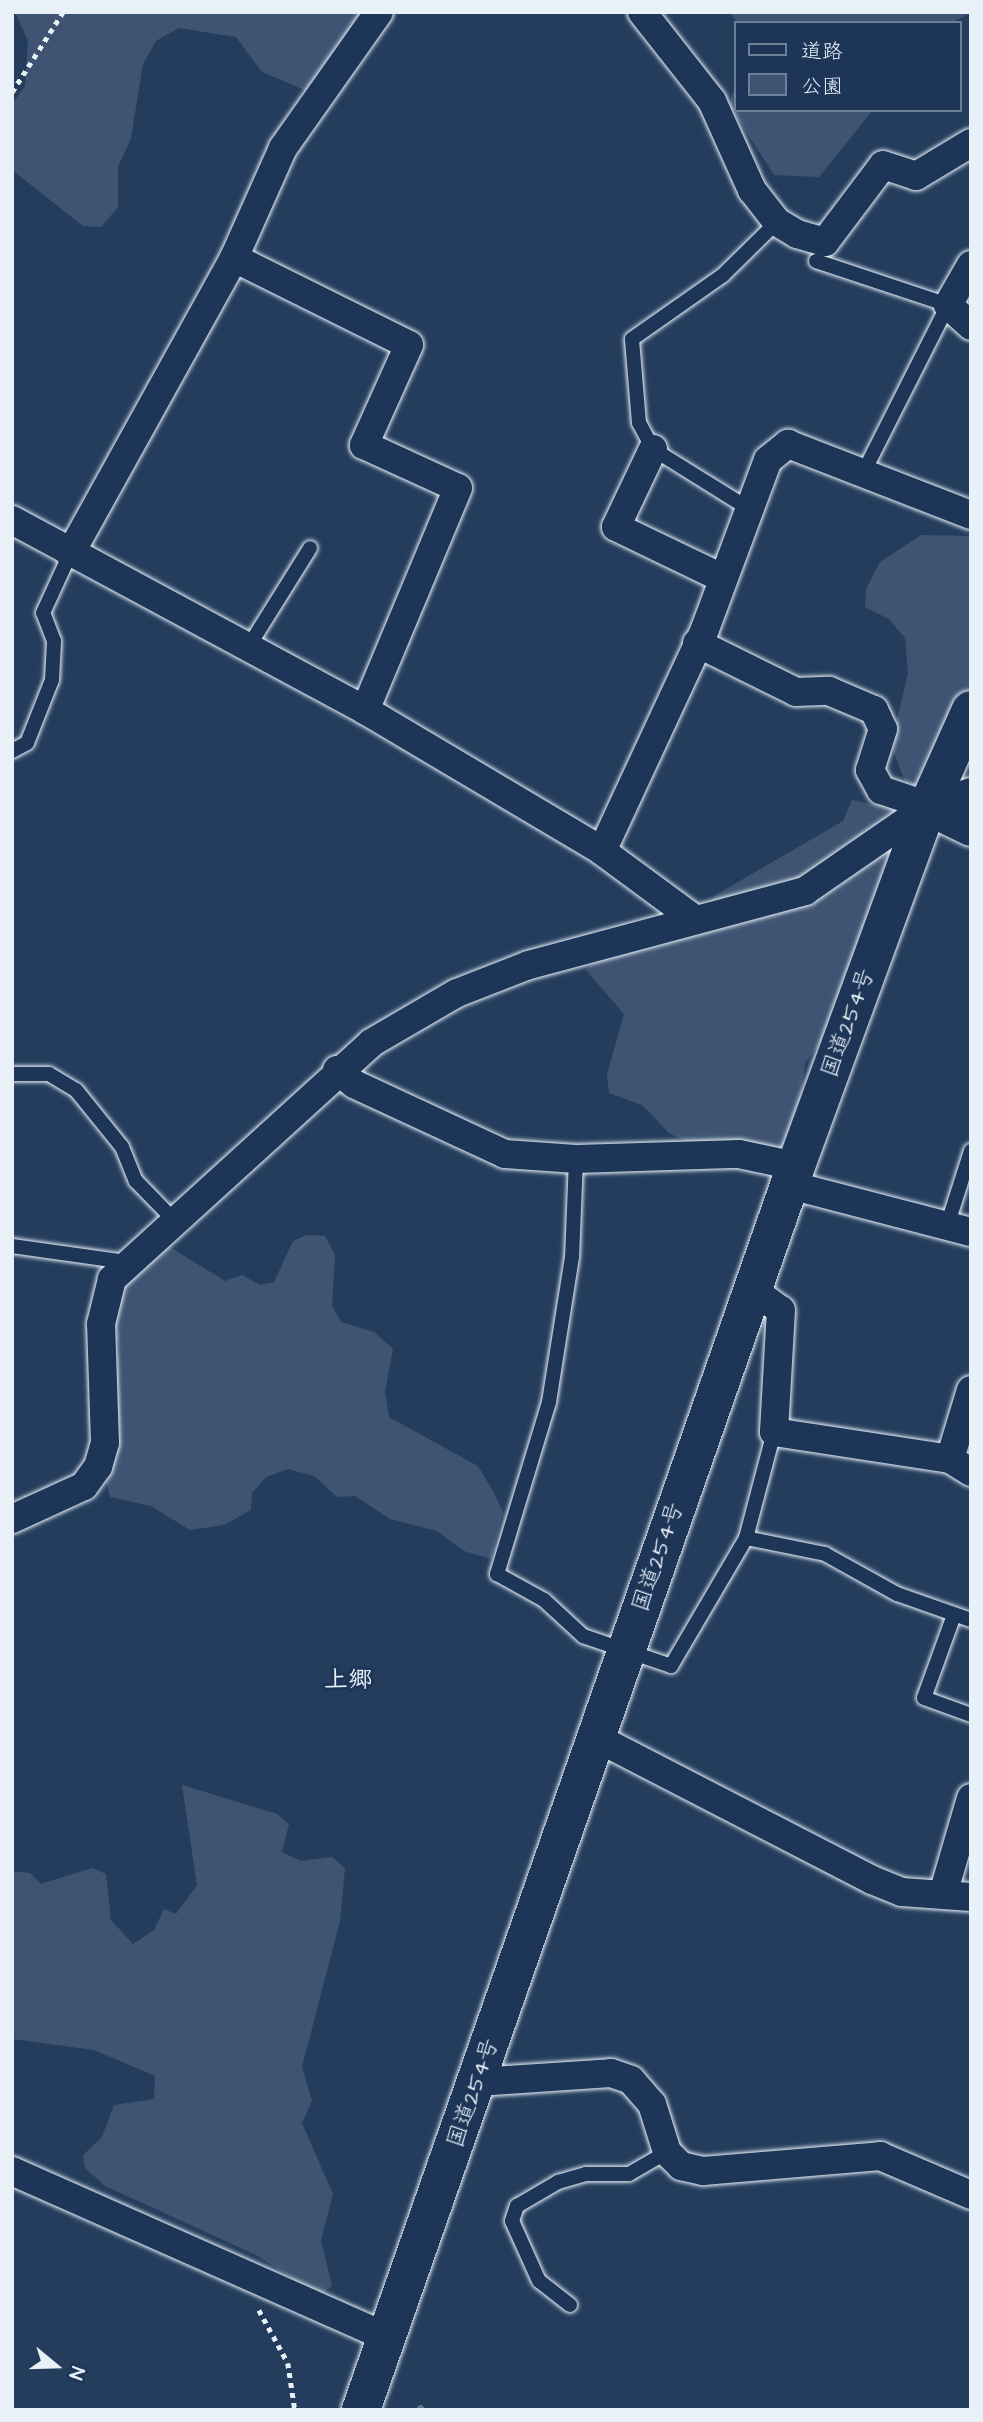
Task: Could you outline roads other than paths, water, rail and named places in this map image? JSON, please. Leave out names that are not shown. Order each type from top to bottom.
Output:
[{"type":"main road","name":"国道254号","points":[[361,2410],[477,2082],[593,1736],[793,1175],[928,806],[971,710]]},
{"type":"main road","points":[[928,806],[971,827]]},
{"type":"street","points":[[70,554],[234,257],[283,148],[379,12]]},
{"type":"street","points":[[642,12],[712,101],[752,190],[777,222],[825,242],[883,165],[916,176],[971,143]]},
{"type":"street","points":[[234,257],[409,345],[364,445],[458,488],[365,710]]},
{"type":"street","points":[[971,265],[948,305],[971,326]]},
{"type":"street","points":[[602,851],[697,643],[746,508],[768,460],[788,444],[971,515]]},
{"type":"street","points":[[653,449],[616,527],[722,578]]},
{"type":"street","points":[[12,520],[70,554],[365,710],[602,851],[693,918]]},
{"type":"street","points":[[697,643],[796,692],[829,691],[874,710],[883,729],[870,770],[881,790],[928,806]]},
{"type":"street","points":[[12,1519],[84,1486],[99,1467],[104,1443],[101,1324],[112,1279],[172,1218],[337,1070],[400,1023],[457,993],[693,918],[805,891],[928,806],[971,792]]},
{"type":"street","points":[[337,1070],[354,1084],[505,1154],[576,1159],[696,1152],[793,1175],[959,1229]]},
{"type":"street","points":[[753,1290],[781,1310],[774,1432],[960,1465],[971,1390]]},
{"type":"street","points":[[593,1736],[872,1880],[902,1892],[971,1897]]},
{"type":"street","points":[[943,1894],[971,1798]]},
{"type":"street","points":[[477,2082],[611,2073],[631,2080],[652,2104],[667,2152],[681,2166],[703,2171],[880,2156],[971,2195]]},
{"type":"street","points":[[12,2171],[386,2337]]},
{"type":"lane","points":[[746,508],[653,449],[639,423],[632,339],[723,275],[777,222]]},
{"type":"lane","points":[[816,261],[948,305],[863,473]]},
{"type":"lane","points":[[247,649],[310,548]]},
{"type":"lane","points":[[12,751],[27,743],[52,680],[54,641],[43,613],[70,554]]},
{"type":"lane","points":[[12,1074],[49,1074],[76,1090],[122,1147],[136,1181],[172,1218]]},
{"type":"lane","points":[[959,1229],[971,1151]]},
{"type":"lane","points":[[576,1159],[572,1257],[549,1402],[497,1574],[544,1600],[583,1636],[671,1666],[746,1538],[774,1432]]},
{"type":"lane","points":[[12,1246],[126,1262]]},
{"type":"lane","points":[[746,1538],[825,1554],[897,1594],[971,1620]]},
{"type":"lane","points":[[954,1615],[924,1698],[971,1715]]},
{"type":"lane","points":[[570,2305],[539,2281],[512,2221],[517,2207],[558,2182],[586,2174],[629,2174],[667,2152]]},
{"type":"district","name":"上郷","points":[[348,1681]]}]
